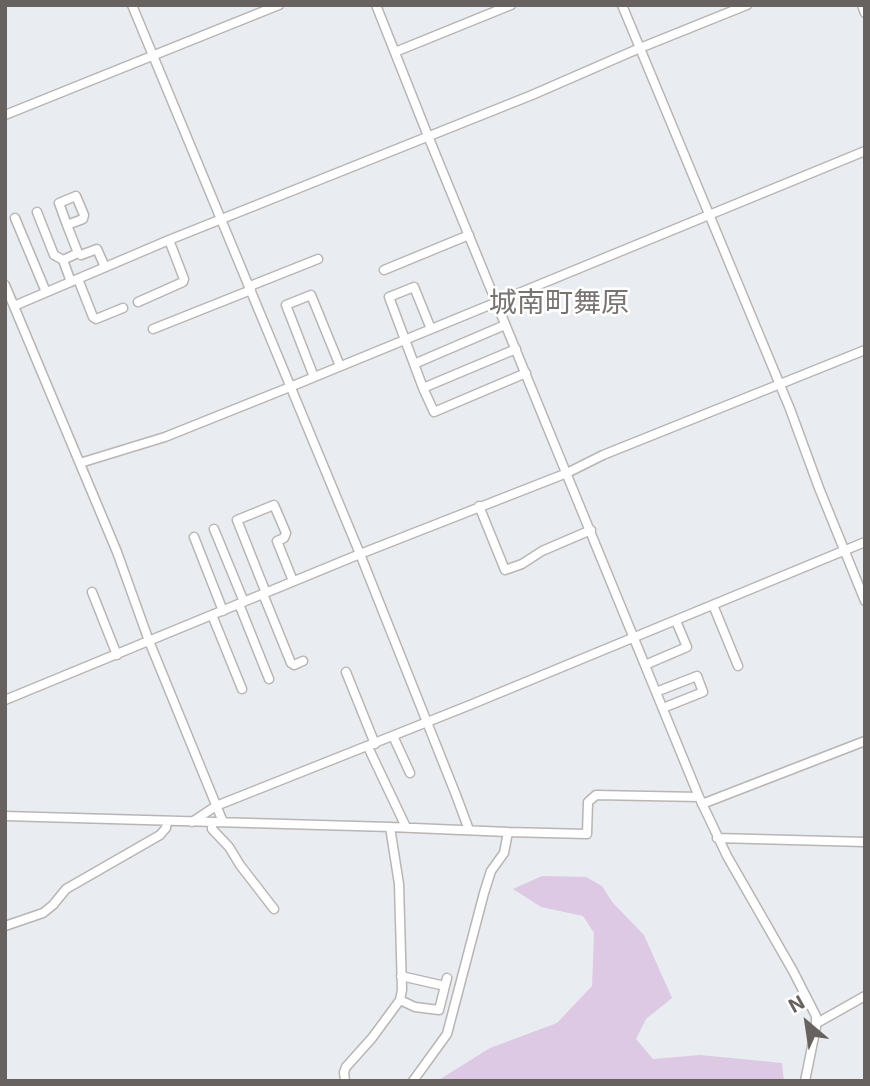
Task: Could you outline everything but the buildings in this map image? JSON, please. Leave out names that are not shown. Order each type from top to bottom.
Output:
[{"type":"street","points":[[132,5],[360,554],[469,830]]},
{"type":"street","points":[[5,116],[279,5]]},
{"type":"street","points":[[376,5],[717,838],[813,1009],[817,1023],[805,1081]]},
{"type":"street","points":[[395,52],[511,5]]},
{"type":"street","points":[[622,5],[780,385],[865,601]]},
{"type":"street","points":[[862,5],[865,13]]},
{"type":"street","points":[[14,306],[742,6]]},
{"type":"street","points":[[80,463],[165,437],[865,151]]},
{"type":"street","points":[[37,212],[54,255],[63,260],[93,317],[96,319],[123,308]]},
{"type":"street","points":[[15,218],[46,292]]},
{"type":"street","points":[[63,260],[78,253],[67,225]]},
{"type":"street","points":[[384,270],[469,235]]},
{"type":"street","points":[[138,302],[183,282],[169,240]]},
{"type":"street","points":[[81,255],[97,249],[106,267]]},
{"type":"street","points":[[153,329],[318,259]]},
{"type":"street","points":[[5,285],[117,552],[149,641],[223,822]]},
{"type":"street","points":[[430,329],[414,287],[389,297],[434,412],[526,373]]},
{"type":"street","points":[[314,377],[286,305],[310,295],[340,366]]},
{"type":"street","points":[[414,364],[505,325]]},
{"type":"street","points":[[423,387],[516,349]]},
{"type":"street","points":[[5,700],[865,350]]},
{"type":"street","points":[[293,581],[277,541],[284,538],[286,533],[274,505],[237,520],[291,663],[294,665],[303,661]]},
{"type":"street","points":[[480,506],[505,570],[591,530]]},
{"type":"street","points":[[214,528],[269,679]]},
{"type":"street","points":[[194,537],[223,611]]},
{"type":"street","points":[[192,822],[216,806],[865,542]]},
{"type":"street","points":[[92,592],[117,654]]},
{"type":"street","points":[[713,605],[738,666]]},
{"type":"street","points":[[212,615],[242,690]]},
{"type":"street","points":[[645,665],[687,648],[676,621]]},
{"type":"street","points":[[346,672],[371,745],[406,827]]},
{"type":"street","points":[[656,692],[697,676],[703,692],[663,708]]},
{"type":"street","points":[[393,736],[410,773]]},
{"type":"street","points":[[5,816],[587,834],[588,802],[596,795],[701,800],[865,740]]},
{"type":"street","points":[[5,926],[43,913],[66,889],[160,835],[166,828],[167,821]]},
{"type":"street","points":[[212,821],[212,829],[229,847],[274,909]]},
{"type":"street","points":[[345,1081],[346,1067],[400,1000],[402,990],[399,884],[390,827]]},
{"type":"street","points":[[413,1081],[447,1034],[484,893],[491,871],[503,853],[508,832]]},
{"type":"street","points":[[717,838],[865,842]]},
{"type":"street","points":[[400,1000],[415,1007],[439,1010],[446,982],[401,976]]},
{"type":"street","points":[[817,1023],[865,996]]},
{"type":"shaded area","points":[[542,876],[586,877],[602,886],[613,903],[644,935],[672,998],[646,1019],[636,1039],[653,1059],[700,1055],[782,1063],[784,1081],[437,1081],[490,1048],[557,1023],[592,986],[594,933],[583,916],[541,907],[513,889]]},
{"type":"district","name":"城南町舞原","points":[[559,304]]}]
